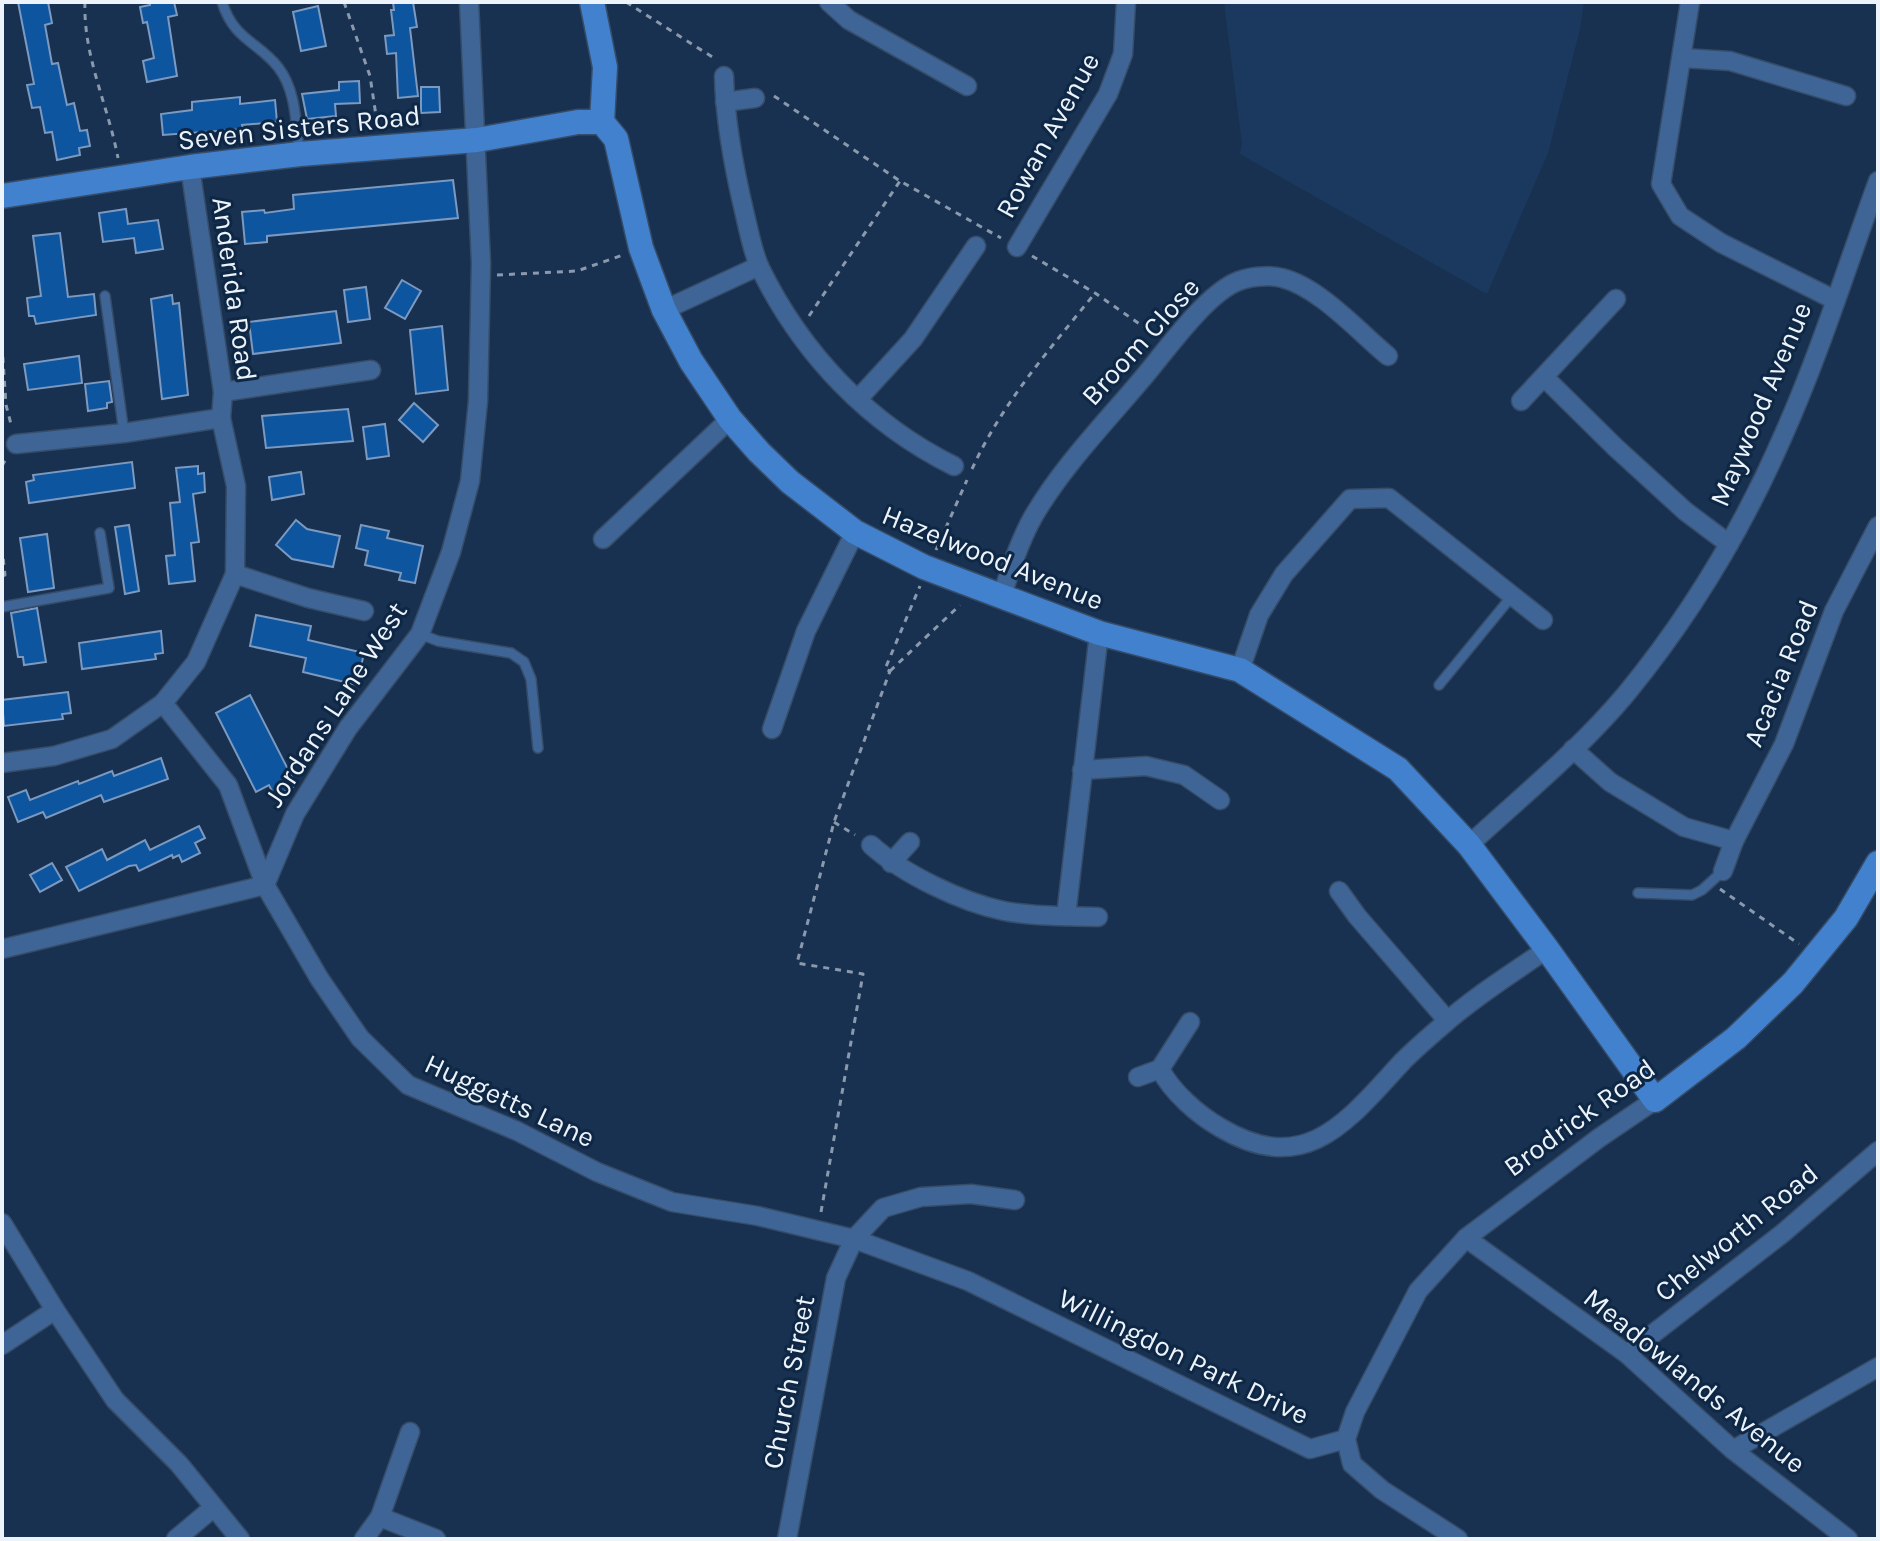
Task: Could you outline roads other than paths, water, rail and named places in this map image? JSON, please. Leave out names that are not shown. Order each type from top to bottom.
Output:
[{"type":"street","name":"Jordans Lane West","points":[[265,885],[295,814],[348,728],[420,634],[451,552],[470,481],[479,364],[481,275],[469,2]]},
{"type":"street","points":[[592,2],[605,67],[602,122]]},
{"type":"street","points":[[829,2],[849,20],[967,86]]},
{"type":"street","name":"Rowan Avenue","points":[[1017,247],[1108,94],[1123,54],[1126,2]]},
{"type":"street","points":[[1690,2],[1661,184],[1680,216],[1721,243],[1835,300]]},
{"type":"street","points":[[1683,58],[1730,61],[1846,96]]},
{"type":"street","points":[[726,71],[725,102],[734,169],[759,266],[797,333],[824,368],[885,425],[954,466]]},
{"type":"street","points":[[725,102],[755,98]]},
{"type":"street","name":"Seven Sisters Road","points":[[2,196],[190,167],[300,154],[477,140],[578,122],[602,122]]},
{"type":"street","name":"Hazelwood Avenue","points":[[602,122],[616,139],[641,248],[664,310],[691,361],[730,419],[790,482],[855,532],[927,569],[1099,633],[1240,670],[1398,769],[1469,845],[1655,1100]]},
{"type":"street","name":"Anderida Road","points":[[2,763],[54,756],[112,739],[163,703],[196,662],[235,574],[236,486],[221,418],[223,392],[190,167]]},
{"type":"street","name":"Maywood Avenue","points":[[1469,845],[1573,749],[1626,693],[1681,620],[1729,544],[1783,437],[1878,181]]},
{"type":"street","points":[[858,399],[907,346],[976,246]]},
{"type":"street","points":[[664,310],[759,266]]},
{"type":"street","name":"Broom Close","points":[[1002,596],[1032,518],[1074,460],[1211,299],[1233,283],[1248,278],[1280,277],[1316,295],[1388,356]]},
{"type":"street","points":[[1521,401],[1616,299]]},
{"type":"street","points":[[223,392],[371,370]]},
{"type":"street","points":[[1544,377],[1673,500],[1729,544]]},
{"type":"street","name":"Anderida Road","points":[[16,444],[124,433],[221,418]]},
{"type":"street","points":[[603,539],[730,419]]},
{"type":"street","points":[[1240,670],[1259,615],[1284,574],[1350,499],[1389,498],[1543,620]]},
{"type":"street","name":"Acacia Road","points":[[1723,871],[1734,841],[1784,744],[1834,611],[1878,526]]},
{"type":"street","points":[[772,729],[806,631],[855,532]]},
{"type":"street","points":[[235,574],[308,598],[364,611]]},
{"type":"street","points":[[1066,916],[1099,633]]},
{"type":"street","name":"Huggetts Lane","points":[[163,703],[228,785],[265,885],[319,978],[360,1038],[408,1085],[517,1131],[597,1172],[672,1202],[758,1216],[854,1239]]},
{"type":"street","points":[[1573,749],[1610,782],[1684,827],[1734,841]]},
{"type":"street","points":[[1082,770],[1146,766],[1184,775],[1220,800]]},
{"type":"street","points":[[891,863],[910,842]]},
{"type":"street","points":[[871,845],[891,863],[957,895],[1004,911],[1098,917]]},
{"type":"street","name":"Brodrick Road","points":[[1346,1439],[1355,1412],[1418,1291],[1466,1238],[1736,1038],[1793,983],[1846,918],[1877,868]]},
{"type":"street","points":[[2,949],[265,885]]},
{"type":"street","points":[[1339,891],[1447,1020]]},
{"type":"street","points":[[1339,925],[1357,916]]},
{"type":"street","points":[[1160,1069],[1167,1083],[1213,1124],[1245,1142],[1279,1146],[1311,1143],[1335,1131],[1365,1105],[1405,1059],[1447,1020],[1547,949]]},
{"type":"street","points":[[1138,1077],[1160,1069],[1190,1022]]},
{"type":"street","name":"Chelworth Road","points":[[1627,1354],[1783,1233],[1878,1151]]},
{"type":"street","name":"Church Street","points":[[787,1539],[836,1278],[854,1239],[883,1208],[921,1197],[971,1194],[1015,1200]]},
{"type":"street","points":[[2,1223],[115,1400],[179,1464],[240,1539]]},
{"type":"street","name":"Meadowlands Avenue","points":[[1466,1238],[1627,1354],[1733,1450],[1848,1539]]},
{"type":"street","name":"Willingdon Park Drive","points":[[854,1239],[968,1281],[1310,1449],[1346,1439]]},
{"type":"street","points":[[2,1345],[55,1310]]},
{"type":"street","points":[[1733,1450],[1878,1367]]},
{"type":"street","points":[[364,1539],[380,1517],[410,1432]]},
{"type":"street","points":[[1346,1439],[1352,1464],[1382,1490],[1458,1539]]},
{"type":"street","points":[[176,1539],[213,1508]]},
{"type":"street","points":[[380,1517],[436,1539]]},
{"type":"lane","points":[[222,2],[233,26],[245,40],[280,69],[292,96],[300,154]]},
{"type":"lane","points":[[105,296],[124,433]]},
{"type":"lane","points":[[2,607],[109,588],[100,533]]},
{"type":"lane","points":[[1439,685],[1512,596]]},
{"type":"lane","points":[[420,634],[438,641],[511,653],[524,662],[531,679],[538,748]]},
{"type":"lane","points":[[1638,893],[1692,895],[1723,871]]}]
